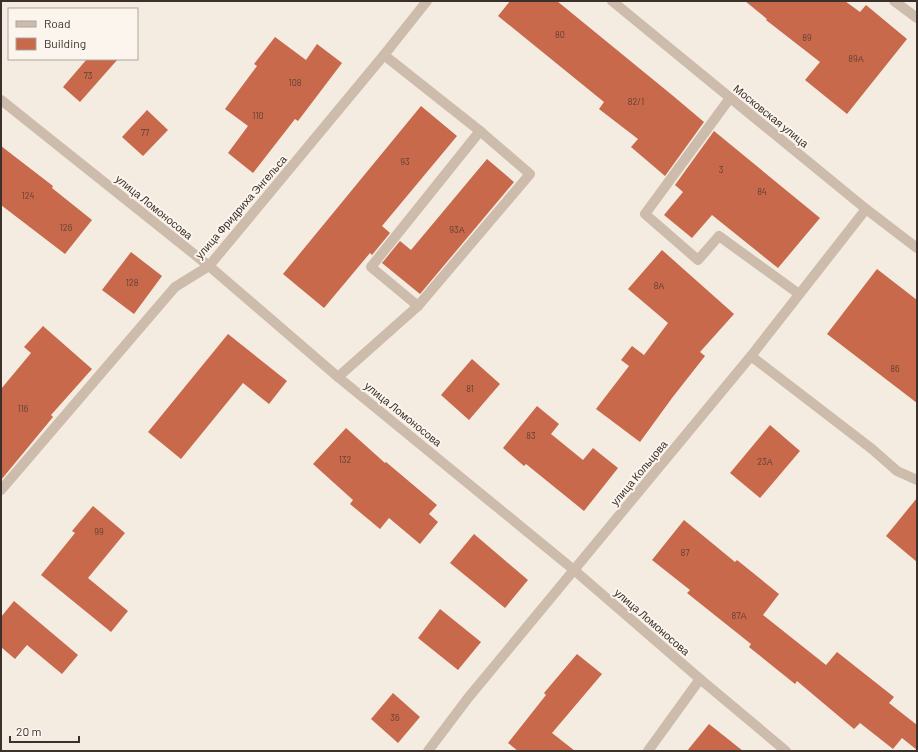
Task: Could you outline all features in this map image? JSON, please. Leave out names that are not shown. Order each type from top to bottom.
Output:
[{"type":"street","name":"улица Фридриха Энгельса","points":[[1,490],[175,287],[209,266],[427,1]]},
{"type":"street","name":"Московская улица","points":[[612,1],[866,209],[917,248]]},
{"type":"street","points":[[894,1],[917,18]]},
{"type":"street","points":[[338,378],[418,306],[530,174],[480,131],[384,55]]},
{"type":"street","points":[[730,98],[645,214],[698,260],[719,236],[799,294]]},
{"type":"street","name":"улица Ломоносова","points":[[1,100],[209,266],[338,378],[574,570],[786,751]]},
{"type":"street","points":[[418,306],[371,267],[480,131]]},
{"type":"street","name":"улица Кольцова","points":[[428,751],[468,698],[751,356],[866,209]]},
{"type":"street","points":[[751,356],[872,449],[897,471],[917,480]]},
{"type":"street","points":[[648,751],[700,679]]},
{"type":"building","points":[[510,1],[557,1],[704,122],[665,176],[631,147],[638,139],[599,109],[604,102],[498,16]]},
{"type":"building","points":[[745,1],[845,1],[860,12],[866,5],[907,39],[847,114],[805,80],[820,62],[766,20],[767,19]]},
{"type":"building","points":[[275,37],[306,60],[317,44],[342,63],[298,121],[295,119],[253,173],[228,153],[248,126],[225,109],[257,66],[254,64]]},
{"type":"building","points":[[86,60],[117,60],[80,102],[63,87]]},
{"type":"building","points":[[421,106],[457,136],[382,226],[390,233],[372,255],[370,253],[324,308],[283,274]]},
{"type":"building","points":[[147,110],[168,130],[143,156],[122,137]]},
{"type":"building","points":[[714,131],[820,218],[778,268],[712,215],[692,238],[664,215],[683,192],[675,185]]},
{"type":"building","points":[[1,146],[53,186],[52,188],[92,220],[65,254],[1,205]]},
{"type":"building","points":[[487,159],[514,182],[420,294],[382,263],[400,241],[411,250]]},
{"type":"building","points":[[662,250],[734,314],[700,352],[705,356],[640,442],[596,409],[629,366],[621,360],[632,346],[644,355],[668,323],[628,289]]},
{"type":"building","points":[[131,252],[162,276],[134,314],[102,290]]},
{"type":"building","points":[[877,269],[917,300],[917,403],[827,334]]},
{"type":"building","points":[[43,326],[92,369],[51,415],[53,417],[1,480],[1,389],[31,353],[24,347]]},
{"type":"building","points":[[228,334],[287,381],[269,404],[243,383],[181,459],[148,432]]},
{"type":"building","points":[[472,359],[500,384],[469,420],[441,395]]},
{"type":"building","points":[[537,406],[559,424],[551,434],[583,460],[593,448],[618,468],[584,511],[526,464],[524,466],[503,448]]},
{"type":"building","points":[[770,425],[800,451],[760,498],[730,473]]},
{"type":"building","points":[[346,428],[385,463],[386,462],[437,505],[429,514],[438,522],[420,544],[389,518],[380,529],[350,504],[353,500],[313,464]]},
{"type":"building","points":[[917,498],[917,562],[886,536]]},
{"type":"building","points":[[93,506],[125,533],[88,578],[128,611],[111,632],[41,575],[75,533],[72,531]]},
{"type":"building","points":[[684,520],[735,562],[737,560],[779,594],[763,615],[826,665],[837,652],[894,697],[889,703],[917,725],[917,750],[902,738],[893,749],[860,723],[854,729],[797,681],[795,684],[749,647],[751,644],[687,593],[690,590],[652,560]]},
{"type":"building","points":[[474,534],[528,580],[505,608],[450,563]]},
{"type":"building","points":[[14,601],[78,655],[62,674],[27,645],[15,659],[1,647],[1,617]]},
{"type":"building","points":[[440,609],[481,642],[458,670],[418,638]]},
{"type":"building","points":[[577,654],[602,674],[552,733],[575,751],[518,751],[508,743],[546,695],[544,693]]},
{"type":"building","points":[[393,693],[420,717],[398,743],[371,719]]},
{"type":"building","points":[[709,724],[743,751],[687,751]]}]
